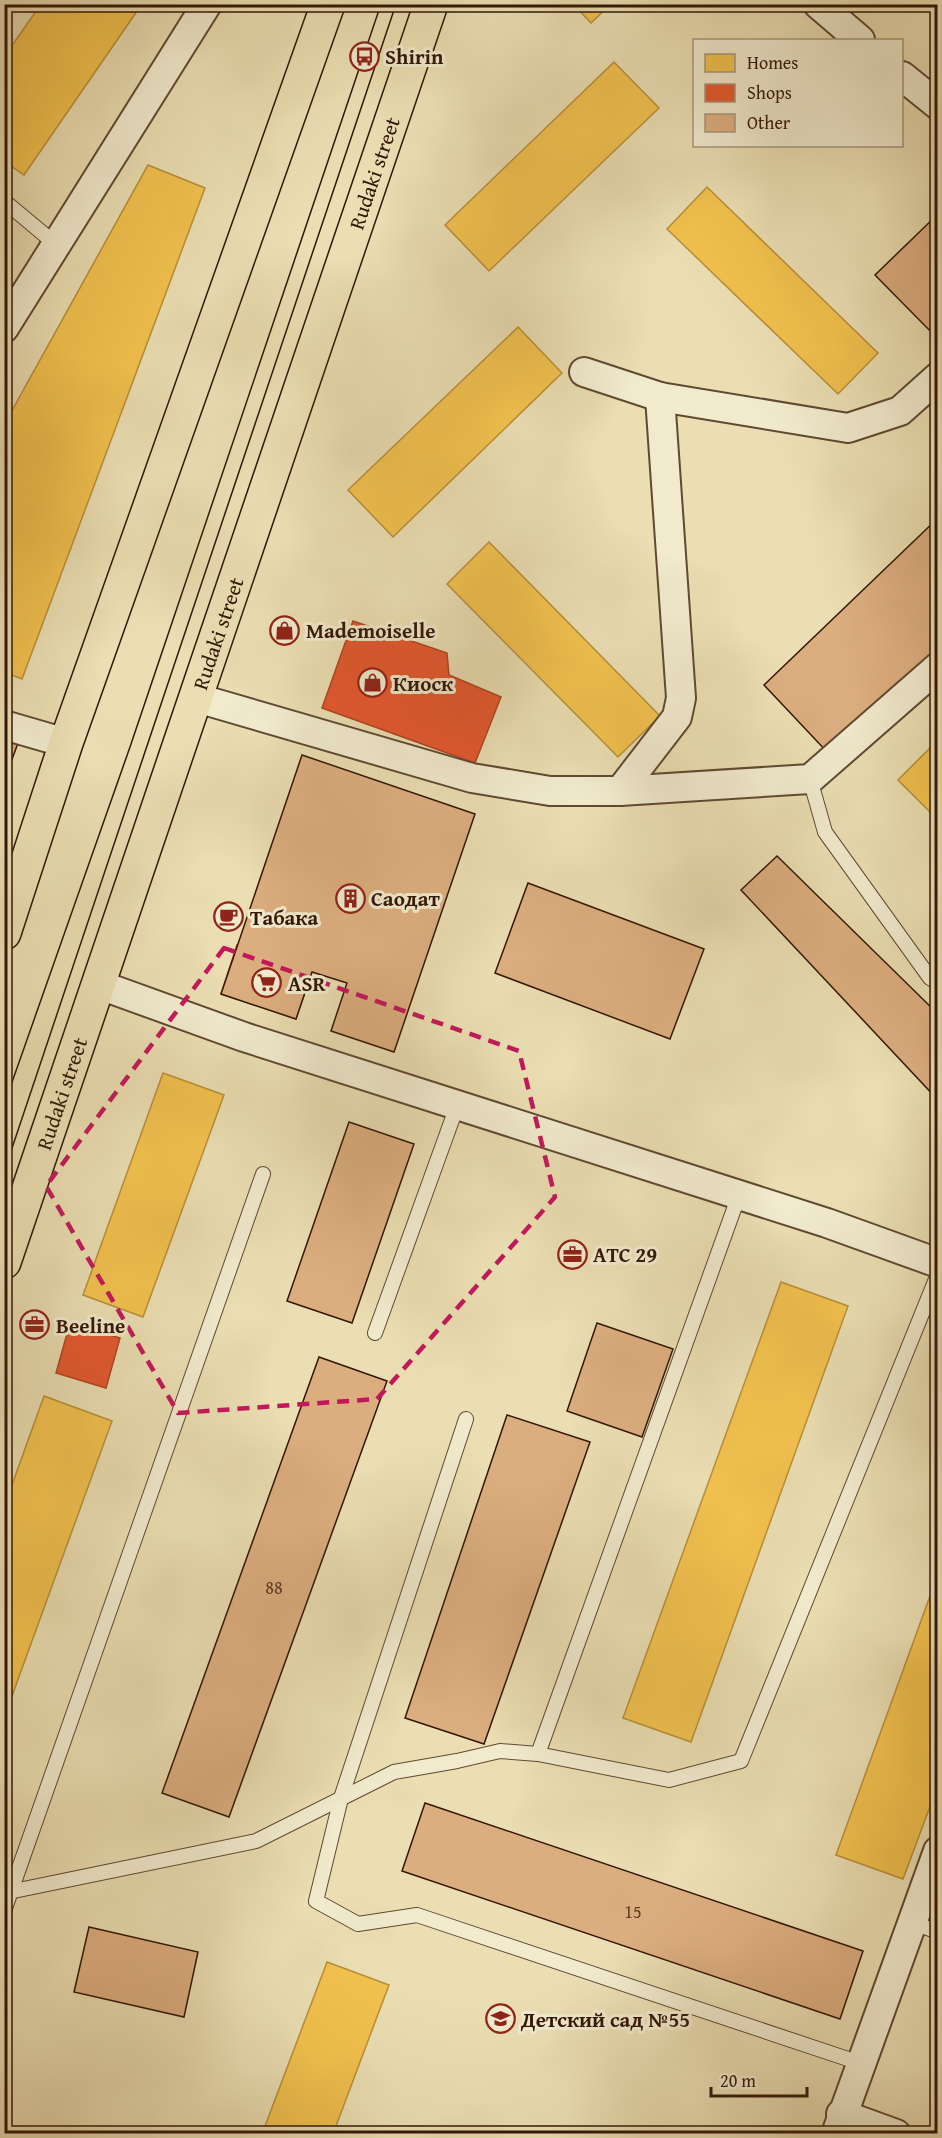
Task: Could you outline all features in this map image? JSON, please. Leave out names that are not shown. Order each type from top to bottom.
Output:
[{"type":"main road","points":[[4,933],[66,743],[328,4]]},
{"type":"main road","name":"Rudaki street","points":[[4,1262],[100,986],[431,4]]},
{"type":"street","points":[[4,328],[207,4]]},
{"type":"street","points":[[818,4],[859,39]]},
{"type":"street","points":[[903,76],[938,105]]},
{"type":"street","points":[[584,372],[660,397],[848,428],[900,411],[938,377]]},
{"type":"street","points":[[620,791],[677,717],[681,698],[660,397]]},
{"type":"street","points":[[197,698],[472,778],[550,791],[620,791],[810,779],[938,667]]},
{"type":"street","points":[[4,725],[66,743]]},
{"type":"street","points":[[100,986],[244,1037],[827,1223],[938,1263]]},
{"type":"street","points":[[896,2133],[838,2124],[938,1851]]},
{"type":"lane","points":[[4,201],[57,246]]},
{"type":"lane","points":[[810,779],[825,832],[930,978],[938,983]]},
{"type":"lane","points":[[375,1333],[458,1106]]},
{"type":"lane","points":[[4,1911],[7,1893],[263,1174]]},
{"type":"lane","points":[[538,1754],[739,1196]]},
{"type":"lane","points":[[7,1893],[256,1841],[394,1772],[500,1751],[538,1754],[669,1780],[741,1761],[938,1274]]},
{"type":"lane","points":[[466,1419],[341,1798],[316,1901],[358,1924],[417,1915],[860,2063]]},
{"type":"lane","points":[[911,1922],[938,1932]]},
{"type":"highlighted area","points":[[224,948],[519,1051],[555,1197],[377,1399],[178,1413],[46,1186]]},
{"type":"building: Homes","points":[[41,4],[142,4],[24,175],[4,161],[4,57]]},
{"type":"building: Homes","points":[[573,4],[611,4],[591,23]]},
{"type":"building: Homes","points":[[614,62],[659,108],[489,271],[445,225]]},
{"type":"building: Homes","points":[[148,165],[205,188],[22,679],[4,672],[4,425]]},
{"type":"building: Homes","points":[[707,187],[878,353],[838,394],[667,229]]},
{"type":"building: Homes","points":[[518,327],[562,373],[393,537],[348,490]]},
{"type":"building: Homes","points":[[489,542],[660,716],[618,757],[447,584]]},
{"type":"building: Homes","points":[[938,740],[938,820],[898,780]]},
{"type":"building: Homes","points":[[163,1073],[224,1095],[143,1317],[83,1295]]},
{"type":"building: Homes","points":[[781,1282],[848,1306],[691,1742],[623,1718]]},
{"type":"building: Homes","points":[[44,1396],[112,1421],[4,1718],[4,1507]]},
{"type":"building: Homes","points":[[938,1574],[938,1785],[903,1879],[836,1855]]},
{"type":"building: Homes","points":[[327,1962],[389,1985],[333,2134],[262,2134]]},
{"type":"building: Shops","points":[[353,621],[447,653],[449,675],[501,697],[475,763],[322,708]]},
{"type":"building: Shops","name":"ASR","points":[[237,945],[312,972],[296,1019],[221,994]]},
{"type":"building: Shops","points":[[70,1323],[120,1338],[106,1388],[56,1373]]},
{"type":"building: Other","points":[[938,214],[938,339],[875,275]]},
{"type":"building: Other","points":[[938,518],[938,649],[829,754],[764,685]]},
{"type":"building: Other","points":[[4,739],[18,743],[4,781]]},
{"type":"building: Other","name":"Саодат","points":[[302,755],[475,814],[394,1052],[331,1031],[347,983],[312,972],[296,1019],[221,994]]},
{"type":"building: Other","points":[[777,856],[938,1014],[938,1100],[741,890]]},
{"type":"building: Other","points":[[528,883],[704,949],[670,1039],[495,973]]},
{"type":"building: Other","points":[[349,1122],[414,1144],[352,1323],[287,1301]]},
{"type":"building: Other","points":[[597,1323],[673,1349],[642,1437],[567,1411]]},
{"type":"building: Other","points":[[319,1357],[387,1381],[229,1817],[162,1793]]},
{"type":"building: Other","points":[[507,1415],[590,1442],[484,1744],[405,1718]]},
{"type":"building: Other","points":[[425,1803],[863,1951],[840,2019],[402,1871]]},
{"type":"building: Other","points":[[89,1927],[198,1952],[184,2017],[74,1992]]},
{"type":"tram line","points":[[4,1105],[130,747],[381,4]]},
{"type":"tram line","points":[[4,1172],[396,4]]},
{"type":"place","name":"Shirin","points":[[364,56]]},
{"type":"place","name":"Mademoiselle","points":[[285,630]]},
{"type":"place","name":"Киоск","points":[[372,683]]},
{"type":"place","name":"Саодат","points":[[350,898]]},
{"type":"place","name":"Табака","points":[[229,917]]},
{"type":"place","name":"ASR","points":[[267,983]]},
{"type":"place","name":"АТС 29","points":[[572,1254]]},
{"type":"place","name":"Beeline","points":[[35,1325]]},
{"type":"place","name":"Детский сад №55","points":[[500,2019]]}]
